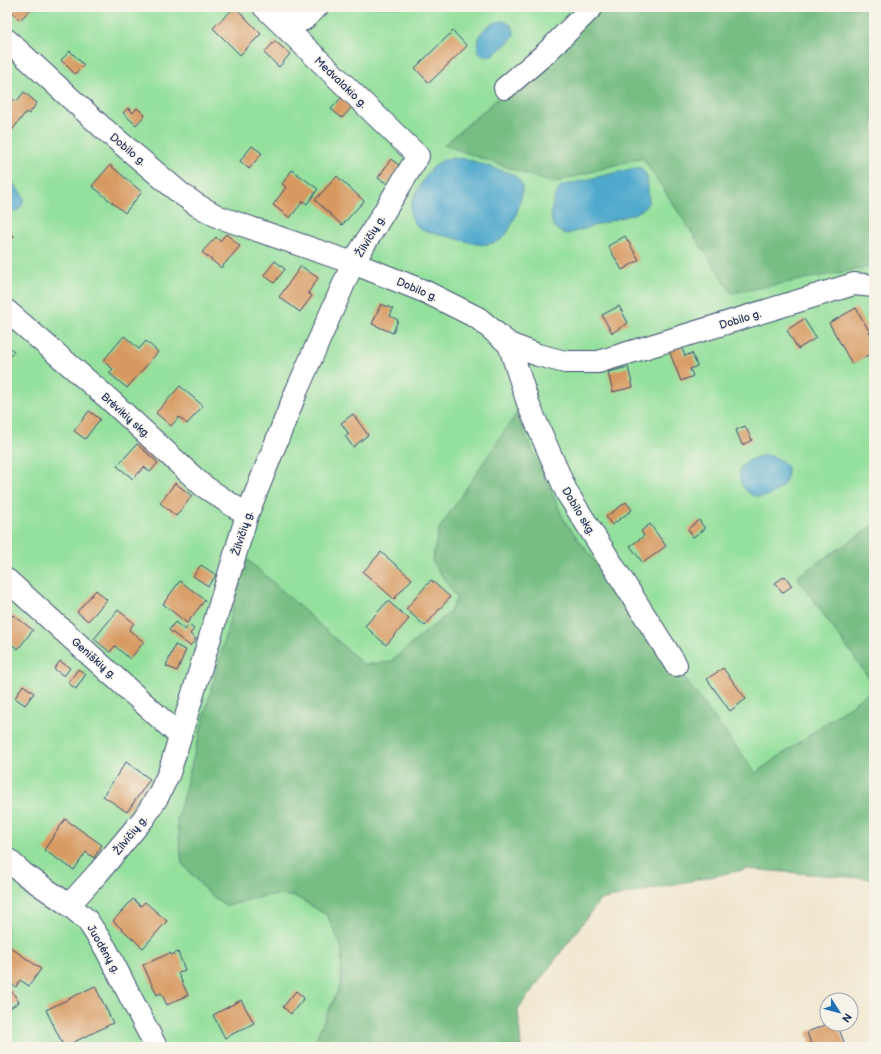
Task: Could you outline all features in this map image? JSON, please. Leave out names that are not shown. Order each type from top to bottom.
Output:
[{"type":"street","name":"Medvalakio g.","points":[[264,7],[418,156]]},
{"type":"street","points":[[505,88],[546,53],[592,7]]},
{"type":"street","name":"Dobilo g.","points":[[7,40],[103,128],[180,193],[197,205],[219,217],[353,264],[426,292],[478,318],[509,344],[538,355],[565,362],[598,362],[854,284],[874,286]]},
{"type":"street","name":"Žilvičių g.","points":[[69,905],[98,873],[147,813],[158,796],[169,773],[247,515],[297,390],[353,264],[418,156]]},
{"type":"street","name":"Brėvikių skg.","points":[[7,311],[110,400],[202,485],[247,515]]},
{"type":"street","name":"Dobilo skg.","points":[[509,344],[529,406],[567,493],[676,665]]},
{"type":"street","name":"Geniškių g.","points":[[7,580],[180,736]]},
{"type":"street","name":"Juodėnų g.","points":[[7,859],[24,874],[69,905],[87,920],[106,949],[156,1047]]},
{"type":"green space","points":[[7,7],[597,7],[574,33],[445,144],[552,183],[642,157],[732,292],[874,266],[874,525],[797,577],[874,685],[874,689],[756,773],[565,522],[516,414],[432,561],[457,598],[450,612],[390,662],[364,665],[246,559],[177,820],[182,863],[209,894],[227,906],[267,895],[295,896],[327,915],[342,948],[341,984],[312,1047],[7,1047]]},
{"type":"green space","points":[[597,7],[874,7],[874,266],[732,293],[642,157],[552,183],[444,145],[574,33]]},
{"type":"green space","points":[[516,414],[565,522],[756,773],[874,689],[874,879],[747,869],[600,900],[518,1009],[521,1047],[312,1047],[341,984],[342,948],[327,915],[295,896],[267,895],[227,906],[209,894],[182,863],[177,820],[246,558],[364,665],[390,662],[450,612],[457,598],[432,561],[439,529]]},
{"type":"green space","points":[[874,525],[874,685],[797,577]]},
{"type":"water","points":[[503,21],[511,25],[514,30],[512,39],[492,55],[485,56],[480,54],[478,42],[480,35],[492,24]]},
{"type":"water","points":[[449,158],[466,159],[512,174],[520,182],[522,194],[516,215],[506,234],[497,242],[490,244],[477,244],[422,230],[416,225],[410,209],[416,192],[428,173],[443,160]]},
{"type":"water","points":[[635,168],[641,168],[647,176],[649,202],[642,210],[567,234],[559,231],[555,227],[551,214],[552,206],[561,186]]},
{"type":"water","points":[[7,180],[14,184],[24,198],[22,206],[15,212],[7,209]]},
{"type":"water","points":[[767,455],[777,458],[786,465],[787,473],[785,482],[778,489],[770,495],[761,497],[751,494],[743,486],[739,473],[744,464],[754,458]]},
{"type":"building","points":[[7,7],[33,7],[20,20]]},
{"type":"building","points":[[235,7],[261,34],[240,55],[213,28]]},
{"type":"building","points":[[453,31],[467,46],[429,83],[415,68]]},
{"type":"building","points":[[275,41],[290,54],[279,67],[264,53]]},
{"type":"building","points":[[70,51],[84,65],[75,74],[61,60]]},
{"type":"building","points":[[24,92],[37,103],[29,114],[26,112],[7,137],[7,94],[16,102]]},
{"type":"building","points":[[342,97],[352,107],[342,118],[331,109]]},
{"type":"building","points":[[128,108],[133,113],[137,108],[145,115],[136,125],[123,113]]},
{"type":"building","points":[[252,146],[262,153],[249,169],[240,161]]},
{"type":"building","points":[[391,159],[400,166],[388,184],[378,178]]},
{"type":"building","points":[[110,165],[142,192],[125,213],[92,186]]},
{"type":"building","points":[[292,170],[318,189],[307,204],[303,201],[290,218],[273,205],[286,187],[282,184]]},
{"type":"building","points":[[337,176],[364,201],[342,225],[315,200]]},
{"type":"building","points":[[7,230],[14,236],[7,244]]},
{"type":"building","points":[[226,234],[240,246],[221,268],[202,252],[216,237],[220,241]]},
{"type":"building","points":[[625,236],[639,260],[622,270],[608,246]]},
{"type":"building","points":[[275,261],[285,269],[274,283],[264,275]]},
{"type":"building","points":[[301,266],[318,278],[308,293],[312,296],[300,312],[279,297]]},
{"type":"building","points":[[381,304],[393,309],[390,316],[398,320],[393,333],[372,324]]},
{"type":"building","points":[[619,306],[628,323],[612,333],[602,315]]},
{"type":"building","points":[[856,308],[874,340],[874,352],[852,364],[829,323]]},
{"type":"building","points":[[804,319],[816,338],[798,349],[787,330]]},
{"type":"building","points":[[124,336],[139,349],[146,341],[158,352],[127,388],[109,373],[113,369],[103,361]]},
{"type":"building","points":[[7,346],[14,351],[7,361]]},
{"type":"building","points":[[681,346],[685,356],[692,353],[697,366],[690,369],[693,376],[681,381],[669,351]]},
{"type":"building","points":[[628,367],[633,387],[613,392],[608,372]]},
{"type":"building","points":[[180,386],[203,406],[187,424],[179,417],[171,426],[156,413]]},
{"type":"building","points":[[89,411],[100,419],[85,439],[74,431]]},
{"type":"building","points":[[353,414],[368,435],[353,447],[345,436],[349,434],[341,423]]},
{"type":"building","points":[[745,426],[752,440],[742,445],[736,430]]},
{"type":"building","points":[[137,444],[158,463],[150,472],[144,467],[133,479],[117,466]]},
{"type":"building","points":[[175,483],[192,496],[176,516],[160,503]]},
{"type":"building","points":[[626,502],[632,510],[612,525],[606,517]]},
{"type":"building","points":[[699,520],[705,529],[693,537],[688,529]]},
{"type":"building","points":[[650,524],[666,546],[643,563],[630,546],[644,536],[641,531]]},
{"type":"building","points":[[381,552],[412,579],[394,599],[363,572]]},
{"type":"building","points":[[201,565],[216,575],[208,586],[193,576]]},
{"type":"building","points":[[785,576],[792,586],[782,593],[775,583]]},
{"type":"building","points":[[431,580],[450,597],[425,626],[406,609]]},
{"type":"building","points":[[180,581],[205,600],[187,623],[163,604]]},
{"type":"building","points":[[96,590],[107,600],[88,621],[77,612]]},
{"type":"building","points":[[388,601],[409,619],[386,645],[365,626]]},
{"type":"building","points":[[118,610],[134,623],[129,630],[144,642],[130,659],[115,646],[110,652],[94,639]]},
{"type":"building","points":[[13,615],[33,630],[18,649],[7,641],[7,623]]},
{"type":"building","points":[[175,622],[185,630],[189,625],[194,629],[190,634],[196,639],[190,646],[169,630]]},
{"type":"building","points":[[175,645],[186,650],[177,671],[166,666]]},
{"type":"building","points":[[60,661],[70,668],[64,676],[54,669]]},
{"type":"building","points":[[723,668],[746,699],[730,711],[707,679]]},
{"type":"building","points":[[78,669],[86,674],[76,689],[68,683]]},
{"type":"building","points":[[23,685],[34,693],[25,705],[15,698]]},
{"type":"building","points":[[126,762],[150,779],[127,812],[103,796]]},
{"type":"building","points":[[65,819],[102,845],[94,858],[86,852],[74,870],[44,850]]},
{"type":"building","points":[[133,899],[141,906],[145,902],[167,921],[143,948],[113,921]]},
{"type":"building","points":[[10,947],[41,969],[29,986],[20,980],[16,987],[7,981],[7,951]]},
{"type":"building","points":[[178,952],[185,970],[178,973],[188,995],[167,1005],[161,993],[157,995],[143,965],[170,953],[171,955]]},
{"type":"building","points":[[7,984],[19,1002],[7,1010]]},
{"type":"building","points":[[95,986],[113,1023],[64,1047],[46,1010]]},
{"type":"building","points":[[296,991],[304,998],[291,1014],[283,1007]]},
{"type":"building","points":[[241,1000],[254,1023],[225,1038],[213,1015]]},
{"type":"building","points":[[819,1027],[819,1032],[840,1032],[846,1047],[812,1047],[807,1032]]}]
